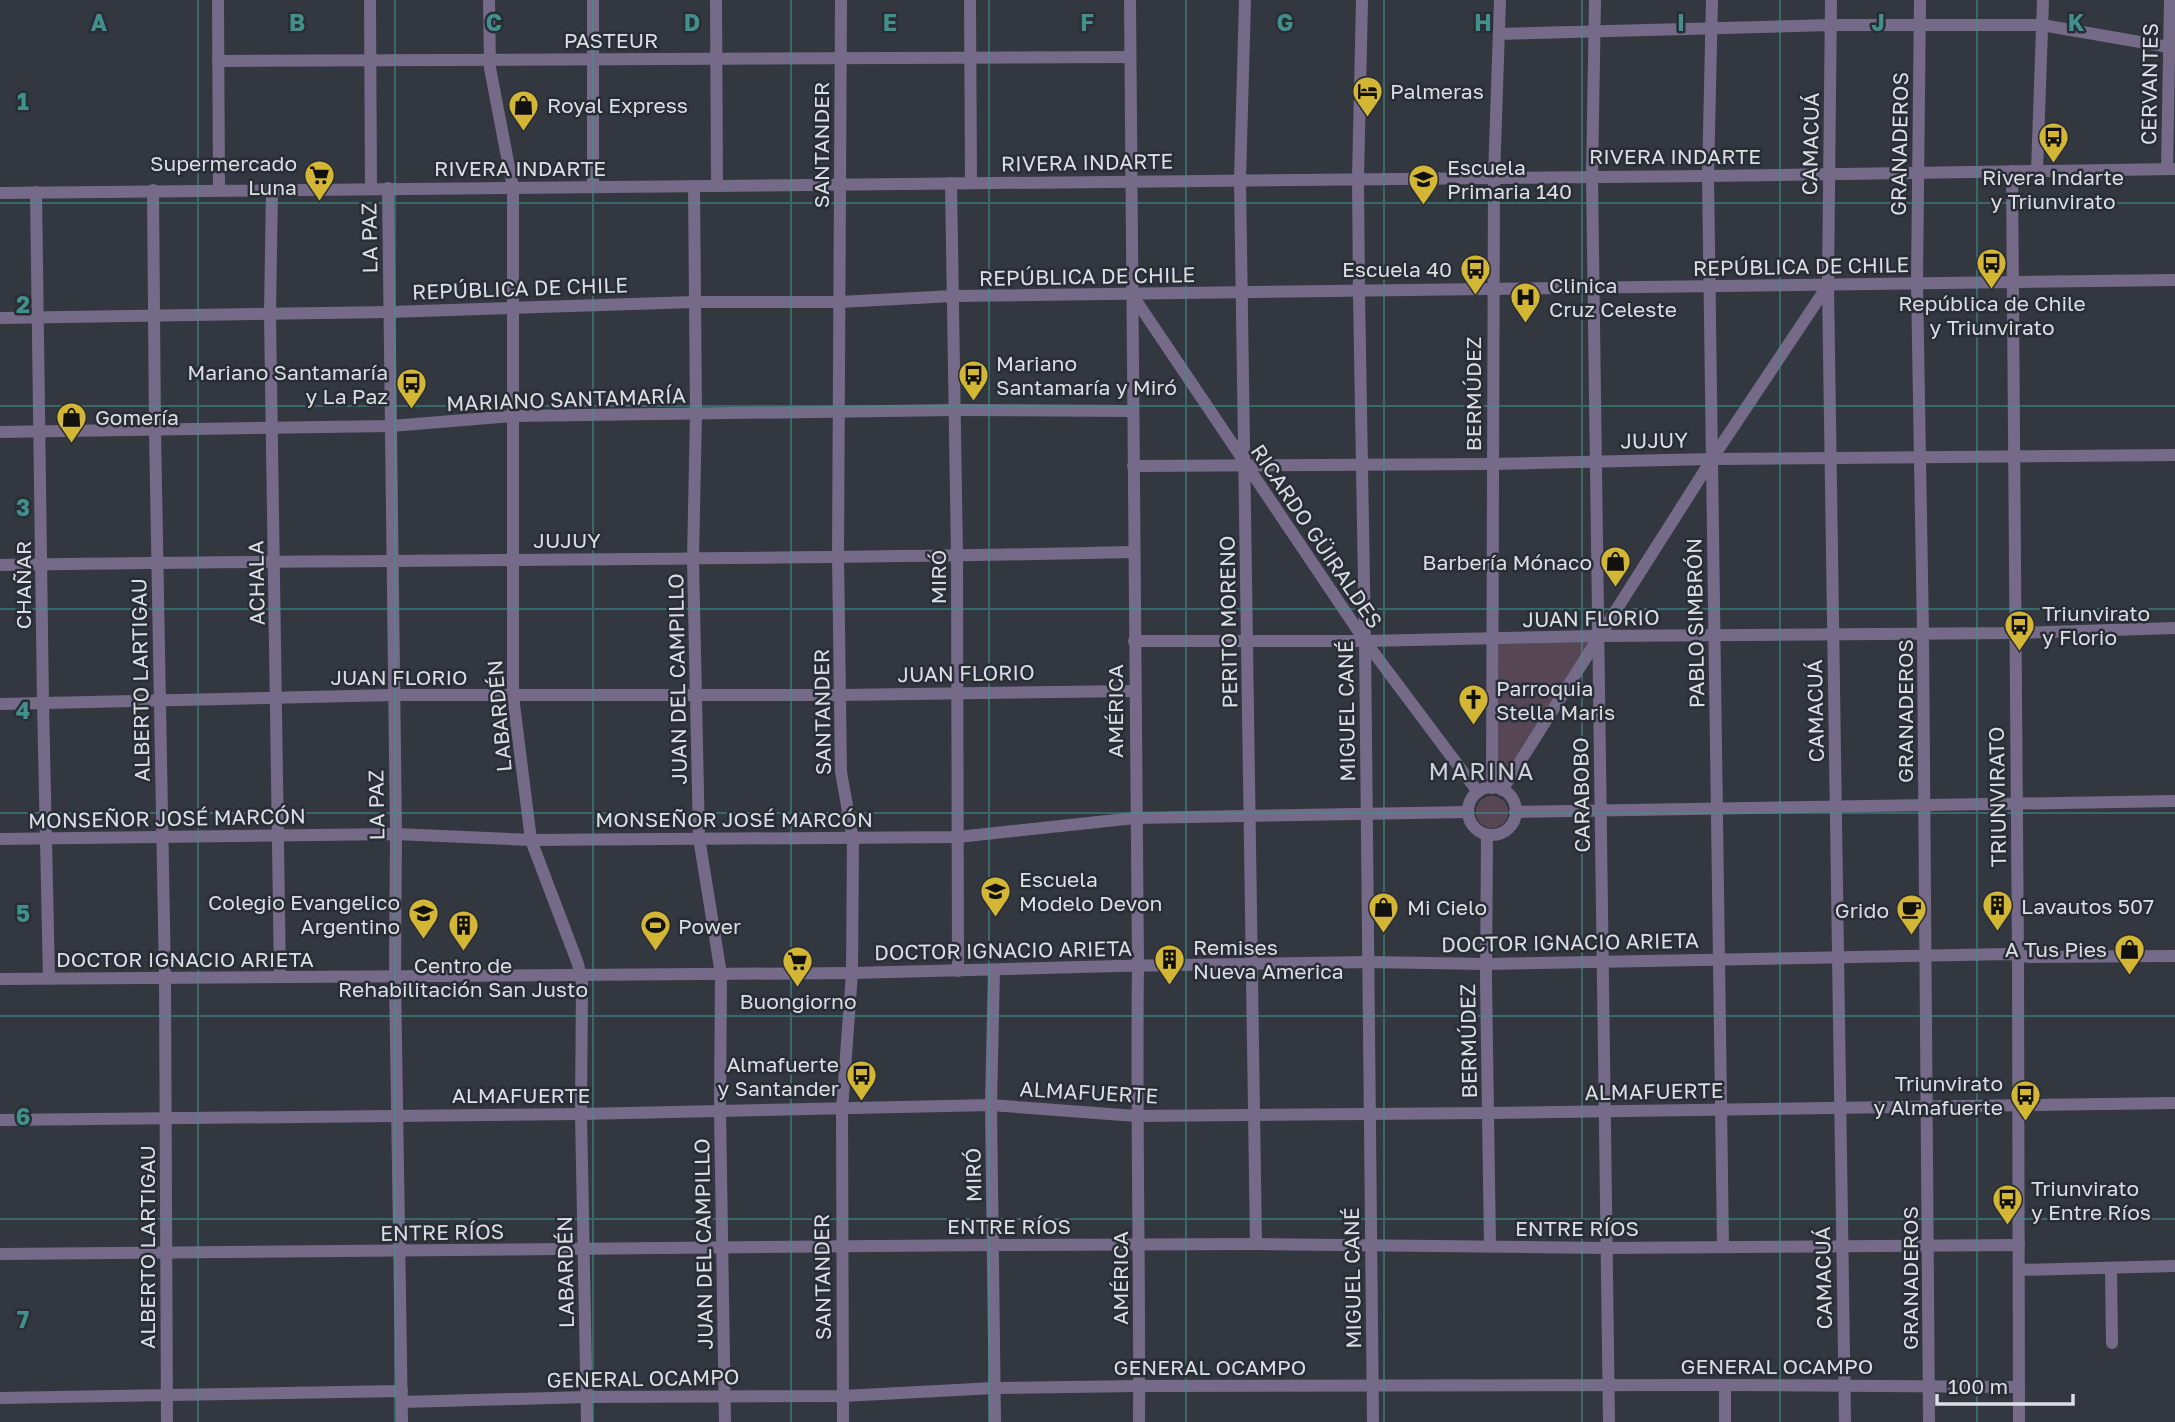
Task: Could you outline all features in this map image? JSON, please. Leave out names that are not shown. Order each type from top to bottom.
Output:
[{"type":"street","points":[[218,0],[219,189]]},
{"type":"street","name":"LA PAZ","points":[[370,0],[371,189]]},
{"type":"street","name":"LABARDÉN","points":[[489,0],[489,60],[513,188],[513,696],[531,839],[581,976],[587,1422]]},
{"type":"street","points":[[593,0],[593,187]]},
{"type":"street","points":[[716,0],[717,185]]},
{"type":"street","name":"SANTANDER","points":[[841,0],[838,555],[841,772],[853,839],[852,973],[842,1110],[843,1422]]},
{"type":"street","points":[[970,0],[971,183]]},
{"type":"street","name":"AMÉRICA","points":[[1130,0],[1139,1422]]},
{"type":"street","name":"PERITO MORENO","points":[[1245,0],[1240,180],[1256,1244]]},
{"type":"street","name":"MIGUEL CANÉ","points":[[1362,0],[1358,178],[1373,1422]]},
{"type":"street","name":"BERMÚDEZ","points":[[1497,789],[1492,464],[1494,177],[1500,0]]},
{"type":"street","name":"CARABOBO","points":[[1595,0],[1593,288],[1609,1422]]},
{"type":"street","name":"PABLO SIMBRÓN","points":[[1712,0],[1707,176],[1716,636],[1723,1246]]},
{"type":"street","name":"CAMACUÁ","points":[[1832,0],[1828,285],[1844,1422]]},
{"type":"street","name":"GRANADEROS","points":[[1920,0],[1917,283],[1928,1106],[1929,1422]]},
{"type":"street","points":[[2037,171],[2043,0]]},
{"type":"street","name":"CERVANTES","points":[[2170,0],[2171,169]]},
{"type":"street","points":[[1499,34],[1831,25],[2042,26],[2172,48]]},
{"type":"street","name":"PASTEUR","points":[[218,61],[1130,57]]},
{"type":"street","name":"RIVERA INDARTE","points":[[0,192],[2171,169]]},
{"type":"street","name":"TRIUNVIRATO","points":[[2012,171],[2019,1422]]},
{"type":"street","name":"MIRÓ","points":[[951,183],[957,556],[958,971]]},
{"type":"street","name":"JUAN DEL CAMPILLO","points":[[694,186],[696,414],[693,560],[699,838],[721,974],[720,1110],[725,1422]]},
{"type":"street","name":"LA PAZ","points":[[388,188],[402,1422]]},
{"type":"street","name":"ALBERTO LARTIGAU","points":[[153,190],[165,978],[167,1422]]},
{"type":"street","name":"ACHALA","points":[[272,190],[270,314],[280,976]]},
{"type":"street","name":"CHAÑAR","points":[[36,192],[49,978]]},
{"type":"street","name":"REPÚBLICA DE CHILE","points":[[0,318],[390,312],[694,302],[839,302],[954,296],[1133,296],[2175,280]]},
{"type":"street","points":[[1497,789],[1828,285]]},
{"type":"street","name":"RICARDO GÜIRALDES","points":[[1133,296],[1365,641],[1478,792]]},
{"type":"street","name":"MARIANO SANTAMARÍA","points":[[0,432],[391,426],[514,416],[955,410],[1133,411]]},
{"type":"street","name":"JUJUY","points":[[1133,466],[2175,455]]},
{"type":"street","name":"JUJUY","points":[[0,565],[513,559],[693,560],[838,555],[957,556],[1134,552]]},
{"type":"street","name":"JUAN FLORIO","points":[[1134,641],[2014,633],[2175,628]]},
{"type":"street","name":"JUAN FLORIO","points":[[0,704],[393,695],[841,695],[1135,691]]},
{"type":"street","points":[[1497,789],[1513,800],[1515,812],[1509,828],[1502,833],[1487,835],[1472,826],[1468,812],[1470,802],[1478,792],[1497,789]]},
{"type":"street","points":[[1515,812],[2175,801]]},
{"type":"street","name":"MONSEÑOR JOSÉ MARCÓN","points":[[0,839],[396,834],[531,839],[853,839],[958,837],[1135,818],[1468,812]]},
{"type":"street","name":"BERMÚDEZ","points":[[1487,835],[1490,1246]]},
{"type":"street","name":"DOCTOR IGNACIO ARIETA","points":[[0,979],[852,973],[1369,962],[1486,964],[2009,954],[2175,956]]},
{"type":"street","name":"MIRÓ","points":[[994,970],[991,1105],[995,1422]]},
{"type":"street","name":"ALMAFUERTE","points":[[0,1120],[581,1114],[991,1105],[1136,1116],[1489,1114],[2175,1103]]},
{"type":"street","name":"ENTRE RÍOS","points":[[0,1254],[993,1245],[1256,1244],[1606,1248],[2019,1245]]},
{"type":"street","points":[[2019,1270],[2175,1266]]},
{"type":"street","points":[[2111,1268],[2112,1343]]},
{"type":"street","points":[[1725,1385],[1725,1422]]},
{"type":"street","name":"GENERAL OCAMPO","points":[[0,1398],[167,1395],[843,1396],[994,1388],[1139,1386],[2019,1387]]},
{"type":"shaded area","points":[[1589,642],[1508,771],[1501,773],[1498,770],[1499,644]]},
{"type":"shaded area","points":[[1492,796],[1503,801],[1508,812],[1503,823],[1492,828],[1481,823],[1476,812],[1481,801]]},
{"type":"place","name":"Palmeras","points":[[1367,118]]},
{"type":"place","name":"Royal Express","points":[[524,132]]},
{"type":"place","name":"Rivera Indarte y Triunvirato","points":[[2053,164]]},
{"type":"place","name":"Supermercado Luna","points":[[320,202]]},
{"type":"place","name":"Escuela Primaria 140","points":[[1424,206]]},
{"type":"place","name":"República de Chile y Triunvirato","points":[[1992,290]]},
{"type":"place","name":"Escuela 40","points":[[1475,296]]},
{"type":"place","name":"Clinica Cruz Celeste","points":[[1526,324]]},
{"type":"place","name":"Mariano Santamaría y Miró","points":[[973,402]]},
{"type":"place","name":"Mariano Santamaría y La Paz","points":[[411,411]]},
{"type":"place","name":"Gomería","points":[[72,444]]},
{"type":"place","name":"Barbería Mónaco","points":[[1615,589]]},
{"type":"place","name":"Triunvirato y Florio","points":[[2019,652]]},
{"type":"place","name":"Parroquia Stella Maris","points":[[1473,727]]},
{"type":"place","name":"Escuela Modelo Devon","points":[[996,918]]},
{"type":"place","name":"Lavautos 507","points":[[1998,933]]},
{"type":"place","name":"Mi Cielo","points":[[1384,934]]},
{"type":"place","name":"Grido","points":[[1912,937]]},
{"type":"place","name":"Colegio Evangelico Argentino","points":[[423,941]]},
{"type":"place","name":"Centro de Rehabilitación San Justo","points":[[463,952]]},
{"type":"place","name":"Power","points":[[655,953]]},
{"type":"place","name":"A Tus Pies","points":[[2130,976]]},
{"type":"place","name":"Remises Nueva America","points":[[1170,986]]},
{"type":"place","name":"Buongiorno","points":[[798,988]]},
{"type":"place","name":"Almafuerte y Santander","points":[[862,1103]]},
{"type":"place","name":"Triunvirato y Almafuerte","points":[[2026,1122]]},
{"type":"place","name":"Triunvirato y Entre Ríos","points":[[2008,1227]]},
{"type":"district","name":"MARINA","points":[[1482,770]]}]
